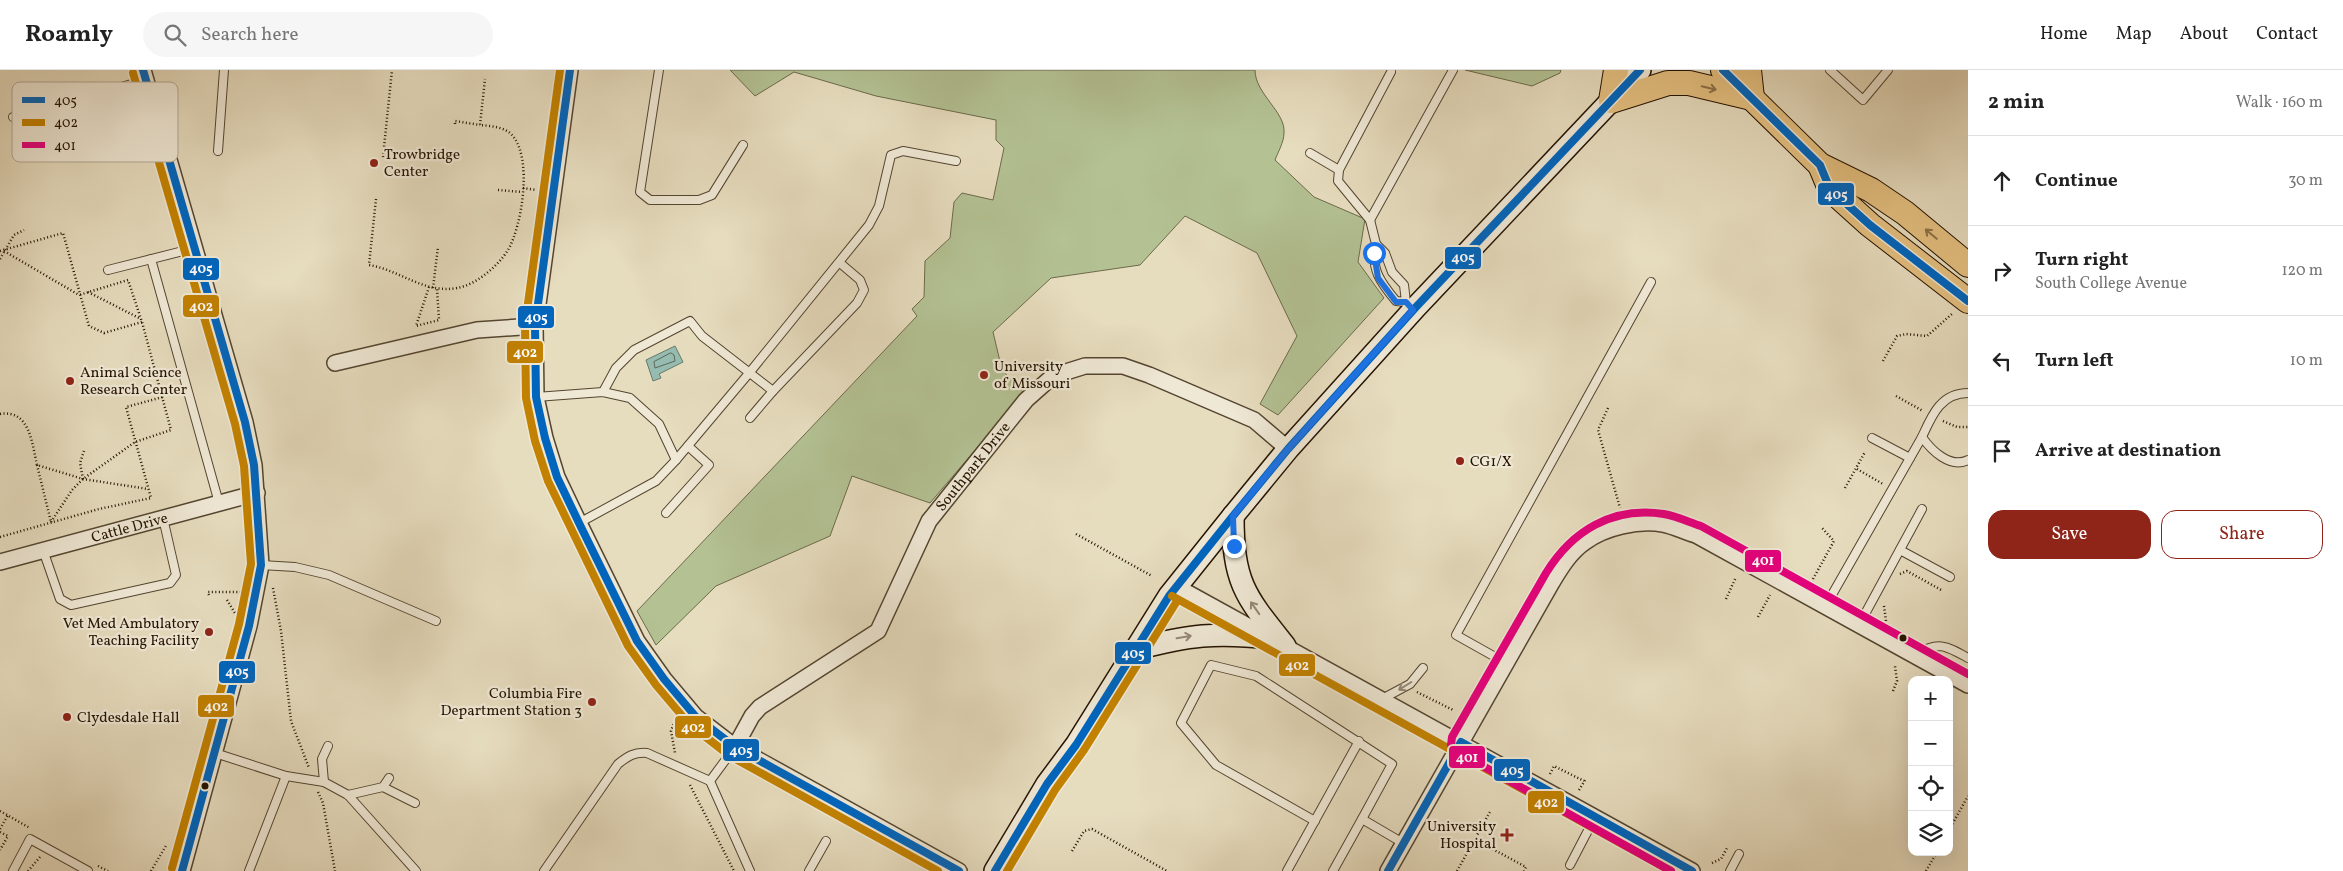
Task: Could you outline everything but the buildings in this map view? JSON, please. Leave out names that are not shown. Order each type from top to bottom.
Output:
[{"type":"main road","points":[[1611,101],[1616,70]]},
{"type":"main road","points":[[995,871],[1047,784],[1076,745],[1177,587],[1233,516],[1410,306],[1640,70]]},
{"type":"main road","points":[[1723,70],[1820,165],[1871,190],[1905,213],[1968,265]]},
{"type":"main road","points":[[1748,70],[1752,98]]},
{"type":"main road","points":[[1611,101],[1668,82],[1689,83],[1752,98]]},
{"type":"main road","points":[[1820,165],[1830,189],[1962,306]]},
{"type":"main road","points":[[1233,516],[1234,558],[1242,587],[1277,642]]},
{"type":"main road","points":[[1136,649],[1180,638],[1202,635],[1231,634],[1277,642]]},
{"type":"street","points":[[570,70],[535,326],[536,398],[545,438],[557,477],[579,523],[643,648],[664,679],[696,717],[735,747],[959,871]]},
{"type":"street","points":[[169,162],[245,422],[254,465],[261,565],[249,626],[182,871]]},
{"type":"street","points":[[335,363],[477,330],[535,326]]},
{"type":"street","name":"Southpark Drive","points":[[735,747],[752,716],[760,707],[878,631],[929,521],[1026,400],[1053,376],[1085,366],[1123,366],[1150,375],[1254,420],[1288,449]]},
{"type":"street","name":"Cattle Drive","points":[[0,562],[257,493]]},
{"type":"street","points":[[1388,871],[1565,562],[1584,542],[1608,530],[1633,524],[1663,524],[1696,535],[1968,685]]},
{"type":"street","points":[[1177,587],[1692,871]]},
{"type":"lane","points":[[218,151],[224,70]]},
{"type":"lane","points":[[659,70],[640,192],[650,200],[699,200],[712,194],[743,145]]},
{"type":"lane","points":[[1370,220],[1454,70]]},
{"type":"lane","points":[[1830,70],[1863,100],[1888,70]]},
{"type":"lane","points":[[1391,72],[1339,170],[1338,181],[1370,220],[1376,244],[1374,253],[1378,278],[1396,302],[1410,306]]},
{"type":"lane","points":[[122,82],[144,75]]},
{"type":"lane","points":[[579,523],[656,481],[688,446],[869,225],[879,206],[891,155],[903,151],[956,161]]},
{"type":"lane","points":[[1310,153],[1339,170]]},
{"type":"lane","points":[[1376,244],[1385,253],[1392,272],[1404,285],[1410,306]]},
{"type":"lane","points":[[108,270],[194,248]]},
{"type":"lane","points":[[152,259],[219,503]]},
{"type":"lane","points":[[750,418],[857,302],[864,290],[860,280],[840,262]]},
{"type":"lane","points":[[1506,662],[1456,635],[1651,282]]},
{"type":"lane","points":[[603,392],[616,368],[634,350],[690,321],[702,336],[773,391]]},
{"type":"lane","points":[[536,398],[603,392],[630,398],[659,424],[676,460]]},
{"type":"lane","points":[[1825,607],[1941,402],[1958,393],[1968,393]]},
{"type":"lane","points":[[1922,437],[1932,450],[1947,460],[1965,462],[1968,460]]},
{"type":"lane","points":[[1872,438],[1910,458]]},
{"type":"lane","points":[[666,513],[709,465],[688,446]]},
{"type":"lane","points":[[1859,625],[1922,509]]},
{"type":"lane","points":[[43,550],[60,599],[71,605],[170,583],[176,575],[163,518]]},
{"type":"lane","points":[[1900,550],[1950,577]]},
{"type":"lane","points":[[261,565],[294,567],[329,575],[436,621]]},
{"type":"lane","points":[[1915,655],[1929,646],[1939,646],[1949,647],[1968,658]]},
{"type":"lane","points":[[1315,821],[1216,765],[1181,723],[1211,665],[1256,676],[1392,764],[1333,871]]},
{"type":"lane","points":[[1382,699],[1406,686],[1423,668]]},
{"type":"lane","points":[[1287,871],[1359,741]]},
{"type":"lane","points":[[324,782],[322,759],[328,746]]},
{"type":"lane","points":[[710,782],[735,747]]},
{"type":"lane","points":[[215,752],[286,776],[324,782],[348,795],[416,871]]},
{"type":"lane","points":[[544,871],[618,764],[637,752],[647,753],[710,782],[750,871]]},
{"type":"lane","points":[[249,871],[286,776]]},
{"type":"lane","points":[[383,787],[389,778]]},
{"type":"lane","points":[[348,795],[383,787],[415,803]]},
{"type":"lane","points":[[1570,865],[1595,817]]},
{"type":"lane","points":[[1362,820],[1403,843]]},
{"type":"lane","points":[[13,871],[30,839],[88,871]]},
{"type":"lane","points":[[809,871],[826,841]]},
{"type":"lane","points":[[1730,871],[1739,854]]},
{"type":"path","points":[[383,157],[392,70]]},
{"type":"path","points":[[480,125],[486,79]]},
{"type":"path","points":[[376,199],[369,264],[429,287],[459,288],[482,276],[501,259],[508,248],[518,221],[524,172],[522,155],[516,142],[506,131],[455,121],[455,124]]},
{"type":"path","points":[[522,188],[536,190]]},
{"type":"path","points":[[498,190],[522,193]]},
{"type":"path","points":[[0,259],[14,235],[24,230]]},
{"type":"path","points":[[3,251],[63,233],[90,326],[104,333],[142,322]]},
{"type":"path","points":[[429,287],[416,326],[439,320],[435,288],[438,247]]},
{"type":"path","points":[[3,251],[80,295]]},
{"type":"path","points":[[51,522],[72,490],[83,479],[135,442],[172,430],[142,322],[128,280],[87,291],[80,295]]},
{"type":"path","points":[[87,291],[140,318]]},
{"type":"path","points":[[1883,361],[1897,336],[1906,334],[1927,336],[1962,306]]},
{"type":"path","points":[[1896,396],[1921,410]]},
{"type":"path","points":[[0,537],[99,508],[151,498],[126,407],[163,397]]},
{"type":"path","points":[[1608,408],[1598,430],[1620,508]]},
{"type":"path","points":[[0,414],[13,414],[26,424],[51,522]]},
{"type":"path","points":[[83,479],[80,463],[84,451]]},
{"type":"path","points":[[1845,488],[1865,452]]},
{"type":"path","points":[[37,465],[83,479],[148,489]]},
{"type":"path","points":[[1857,469],[1882,482],[1890,494]]},
{"type":"path","points":[[1814,580],[1834,541],[1822,528]]},
{"type":"path","points":[[1076,534],[1152,576]]},
{"type":"path","points":[[1897,575],[1907,572],[1943,590]]},
{"type":"path","points":[[1726,599],[1736,577]]},
{"type":"path","points":[[271,582],[280,631],[292,721],[323,803],[335,871]]},
{"type":"path","points":[[208,595],[208,592],[242,592]]},
{"type":"path","points":[[1758,617],[1770,595]]},
{"type":"path","points":[[227,600],[237,616]]},
{"type":"path","points":[[1884,603],[1886,621]]},
{"type":"path","points":[[1893,691],[1897,681],[1895,666]]},
{"type":"path","points":[[1406,686],[1453,710]]},
{"type":"path","points":[[675,721],[671,731],[675,753],[734,871]]},
{"type":"path","points":[[1550,774],[1554,766],[1584,781],[1579,790]]},
{"type":"path","points":[[1953,823],[1968,796]]},
{"type":"path","points":[[1457,871],[1490,810]]},
{"type":"path","points":[[0,850],[8,836],[0,830],[8,815]]},
{"type":"path","points":[[1072,851],[1084,832],[1092,829],[1167,871]]},
{"type":"path","points":[[1474,839],[1526,867],[1524,871]]},
{"type":"path","points":[[151,871],[167,844]]},
{"type":"path","points":[[1712,863],[1721,859],[1728,848]]},
{"type":"path","points":[[1926,871],[1935,856]]},
{"type":"green space","points":[[730,70],[1255,70],[1256,79],[1260,87],[1276,110],[1283,125],[1283,140],[1275,160],[1314,197],[1365,219],[1358,262],[1384,298],[1278,415],[1260,404],[1297,336],[1257,253],[1185,216],[1140,265],[1051,278],[993,332],[1002,370],[1024,393],[930,503],[852,476],[830,536],[716,586],[656,645],[637,611],[917,316],[912,309],[924,297],[925,261],[950,238],[954,202],[962,193],[993,200],[1004,148],[996,140],[996,120],[876,96],[794,72],[755,96]]},
{"type":"green space","points":[[1465,70],[1561,70],[1560,73],[1532,86]]},
{"type":"water","points":[[675,346],[683,362],[659,374],[661,378],[653,381],[646,360]]},
{"type":"transit line","name":"405","points":[[143,70],[146,82]]},
{"type":"transit line","name":"402","points":[[560,70],[525,325],[526,398],[535,441],[548,481],[628,646],[656,685],[689,724],[730,756],[938,871]]},
{"type":"transit line","name":"405","points":[[570,70],[535,326],[536,397],[545,438],[557,477],[579,523],[637,641],[664,679],[696,717],[735,747],[959,871]]},
{"type":"transit line","name":"405","points":[[995,871],[1047,784],[1076,745],[1169,596],[1233,516],[1288,449],[1416,307],[1640,70]]},
{"type":"transit line","name":"405","points":[[1723,70],[1820,165],[1830,189],[1870,225],[1968,301]]},
{"type":"transit line","name":"402","points":[[133,73],[136,82]]},
{"type":"transit line","name":"402","points":[[159,162],[235,424],[244,466],[251,564],[239,624],[172,868]]},
{"type":"transit line","name":"405","points":[[170,162],[245,422],[254,465],[261,565],[249,626],[182,871]]},
{"type":"transit line","name":"401","points":[[1671,871],[1456,751],[1451,745],[1452,737],[1546,573],[1556,558],[1581,534],[1611,518],[1627,514],[1664,514],[1682,519],[1701,526],[1968,674]]},
{"type":"transit line","name":"402","points":[[1172,596],[1671,871]]},
{"type":"transit line","name":"402","points":[[1007,871],[1055,790],[1084,750],[1177,601]]},
{"type":"transit line","name":"405","points":[[1388,871],[1461,742],[1692,871]]},
{"type":"place","name":"Trowbridge Center","points":[[374,163]]},
{"type":"place","name":"University of Missouri","points":[[984,375]]},
{"type":"place","name":"Animal Science Research Center","points":[[70,381]]},
{"type":"place","name":"CG1/X","points":[[1460,461]]},
{"type":"place","name":"Vet Med Ambulatory Teaching Facility","points":[[209,632]]},
{"type":"place","name":"Columbia Fire Department Station 3","points":[[592,702]]},
{"type":"place","name":"Clydesdale Hall","points":[[67,717]]},
{"type":"place","name":"University Hospital","points":[[1507,835]]},
{"type":"route","points":[[1234,546],[1233,516],[1288,449],[1413,310],[1406,302],[1396,302],[1378,278],[1374,253]]}]
